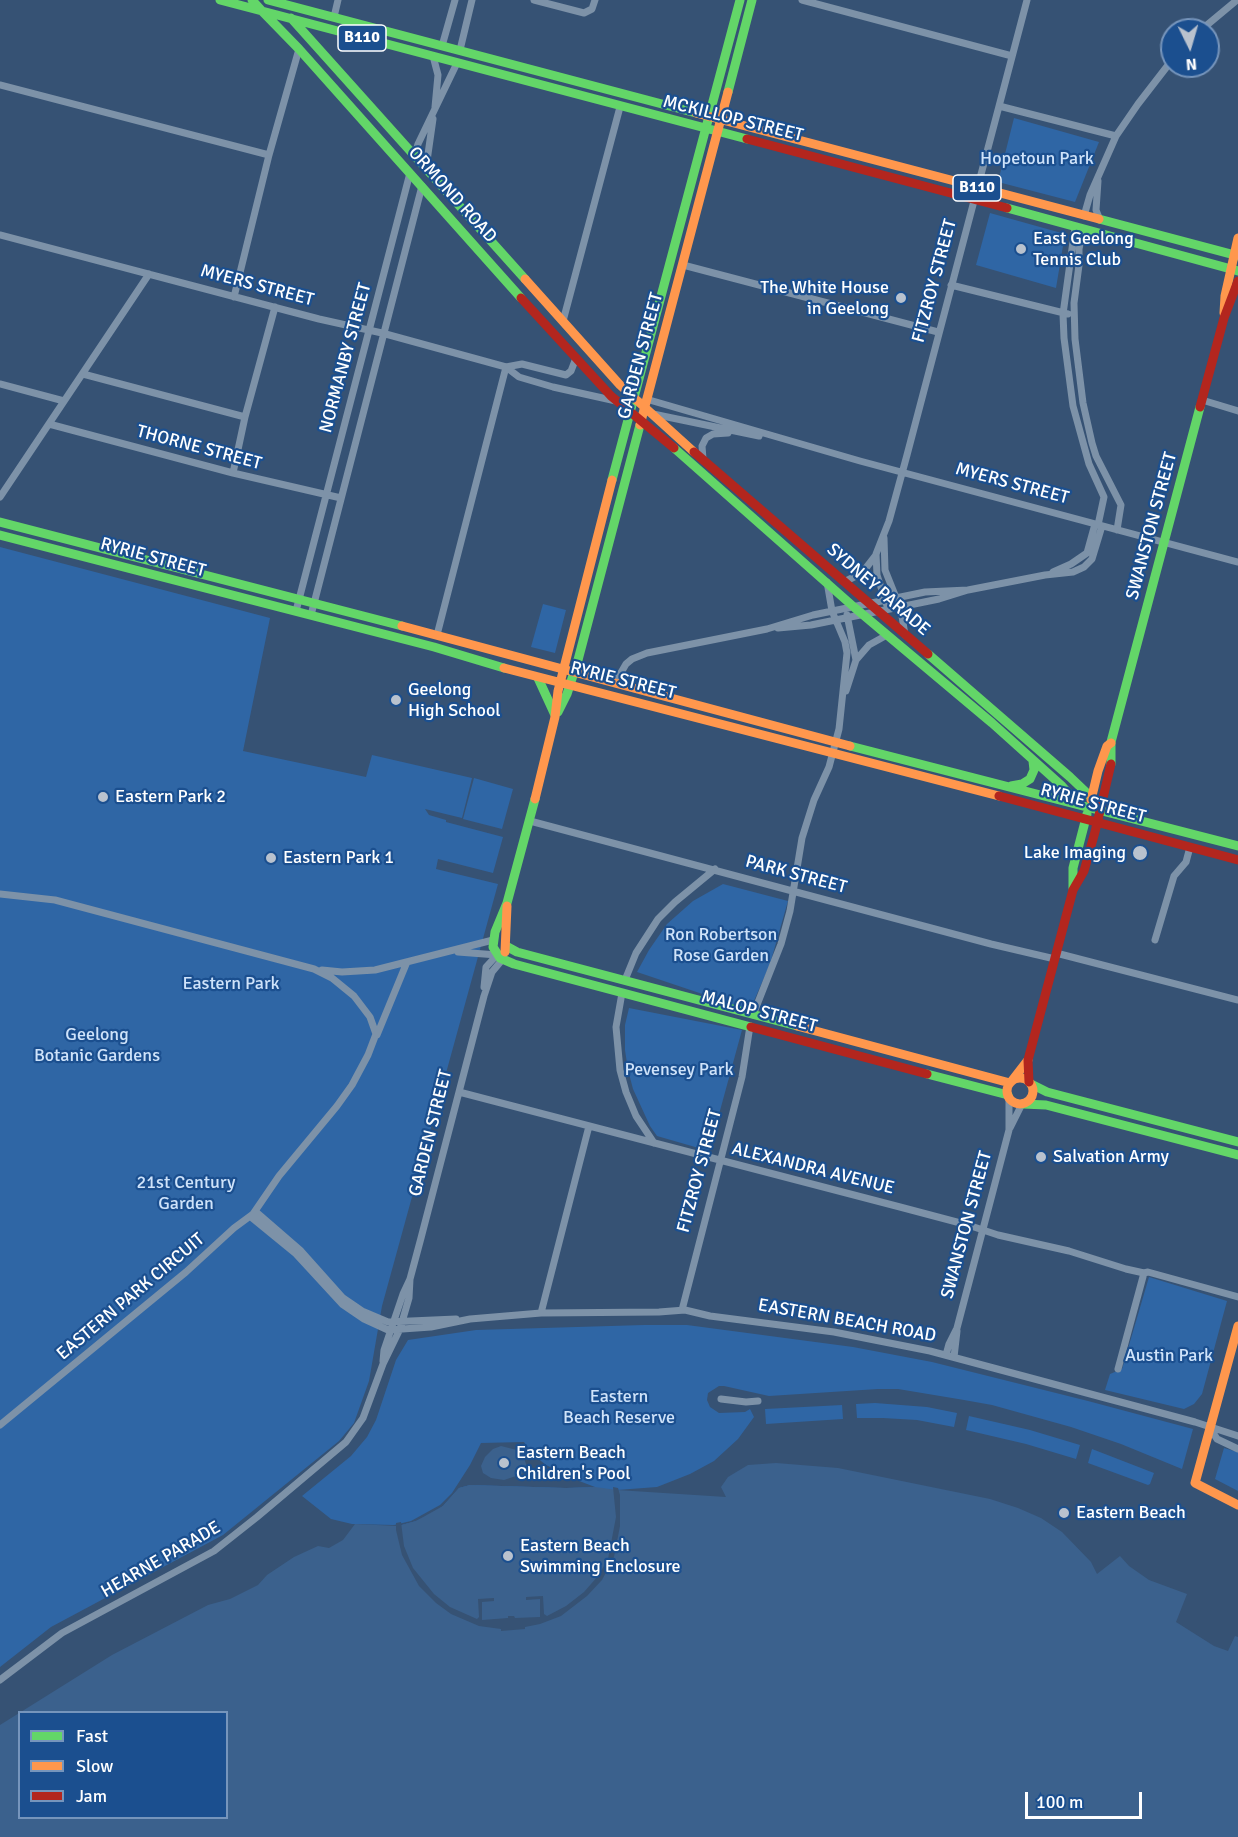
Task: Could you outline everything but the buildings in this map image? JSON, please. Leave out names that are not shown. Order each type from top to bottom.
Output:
[{"type":"main road","name":"MCKILLOP STREET","points":[[220,0],[1234,270]]},
{"type":"main road","name":"ORMOND ROAD","points":[[252,0],[299,49],[576,358],[625,406]]},
{"type":"main road","name":"GARDEN STREET","points":[[499,957],[506,946],[504,937],[507,903],[530,820],[555,717],[563,669],[621,443],[625,406],[633,397],[740,0]]},
{"type":"main road","name":"GARDEN STREET","points":[[555,717],[575,672],[752,0]]},
{"type":"main road","name":"MCKILLOP STREET","points":[[272,1],[1236,256]]},
{"type":"main road","name":"ORMOND ROAD","points":[[272,1],[415,155],[633,397]]},
{"type":"main road","points":[[442,46],[457,63]]},
{"type":"main road","name":"NORMANBY STREET","points":[[457,63],[460,50]]},
{"type":"main road","name":"NORMANBY STREET","points":[[410,173],[415,155]]},
{"type":"main road","name":"NORMANBY STREET","points":[[422,186],[426,168]]},
{"type":"main road","points":[[1084,216],[1086,223],[1100,234]]},
{"type":"main road","name":"SWANSTON STREET","points":[[1224,318],[1225,296],[1234,270],[1238,238]]},
{"type":"main road","name":"SWANSTON STREET","points":[[1030,1083],[1028,1060],[1073,890],[1084,870],[1097,822],[1111,766],[1112,742],[1164,542],[1224,318],[1238,281]]},
{"type":"main road","points":[[642,363],[655,366]]},
{"type":"main road","name":"SYDNEY PARADE","points":[[633,397],[645,411],[827,582],[850,608],[863,615],[887,635],[1033,761],[1078,804]]},
{"type":"main road","name":"SYDNEY PARADE","points":[[625,406],[645,411],[870,604],[884,610],[905,635],[1090,802]]},
{"type":"main road","points":[[621,443],[634,446]]},
{"type":"main road","name":"RYRIE STREET","points":[[0,522],[575,672],[1085,819],[1238,860]]},
{"type":"main road","name":"RYRIE STREET","points":[[0,535],[434,647],[538,678],[1078,804],[1090,802],[1100,810],[1238,846]]},
{"type":"main road","points":[[597,537],[609,541]]},
{"type":"main road","points":[[578,610],[591,613]]},
{"type":"main road","points":[[434,647],[437,635]]},
{"type":"main road","points":[[538,678],[555,717]]},
{"type":"main road","name":"SWANSTON STREET","points":[[1073,890],[1072,868],[1104,754],[1107,746],[1112,742]]},
{"type":"main road","points":[[1009,787],[1022,784],[1030,779],[1034,770],[1033,761]]},
{"type":"main road","points":[[1078,804],[1085,819]]},
{"type":"main road","name":"GARDEN STREET","points":[[493,940],[499,918],[507,903]]},
{"type":"main road","points":[[493,940],[493,947],[499,957]]},
{"type":"main road","name":"MALOP STREET","points":[[506,946],[517,952],[1011,1082]]},
{"type":"main road","name":"MALOP STREET","points":[[499,957],[568,979],[1008,1096]]},
{"type":"main road","points":[[568,979],[572,966]]},
{"type":"main road","points":[[622,993],[626,980]]},
{"type":"main road","name":"FITZROY STREET","points":[[750,1026],[753,1014]]},
{"type":"main road","name":"SWANSTON STREET","points":[[1011,1082],[1028,1060]]},
{"type":"main road","points":[[1238,1142],[1047,1092],[1020,1078],[1011,1082],[1008,1096],[1015,1103],[1046,1105],[1238,1155]]},
{"type":"main road","points":[[1022,1104],[1032,1096],[1033,1090],[1030,1083]]},
{"type":"main road","points":[[1095,1118],[1099,1106]]},
{"type":"main road","points":[[1169,1137],[1172,1125]]},
{"type":"main road","points":[[1238,1326],[1195,1483],[1238,1505]]},
{"type":"street","points":[[334,17],[338,0]]},
{"type":"street","points":[[442,46],[455,0]]},
{"type":"street","name":"NORMANBY STREET","points":[[460,50],[472,0]]},
{"type":"street","points":[[534,0],[584,13],[590,11],[595,0]]},
{"type":"street","points":[[802,0],[1012,56]]},
{"type":"street","name":"FITZROY STREET","points":[[844,582],[862,573],[876,554],[884,536],[1027,0]]},
{"type":"street","points":[[1215,18],[1237,0]]},
{"type":"street","points":[[234,297],[269,155],[299,49]]},
{"type":"street","name":"NORMANBY STREET","points":[[426,168],[438,75],[433,56]]},
{"type":"street","name":"NORMANBY STREET","points":[[415,155],[418,144],[457,63]]},
{"type":"street","points":[[1084,216],[1116,136],[1160,76]]},
{"type":"street","points":[[0,85],[269,155]]},
{"type":"street","points":[[999,106],[1116,136]]},
{"type":"street","points":[[563,321],[620,107]]},
{"type":"street","name":"NORMANBY STREET","points":[[297,611],[410,173]]},
{"type":"street","points":[[1098,179],[1096,210],[1101,220]]},
{"type":"street","name":"NORMANBY STREET","points":[[311,615],[382,333],[422,186]]},
{"type":"street","points":[[1045,575],[1079,559],[1089,549],[1104,505],[1104,495],[1089,464],[1073,406],[1065,352],[1064,314],[1079,229]]},
{"type":"street","points":[[1079,229],[1079,265],[1074,315],[1083,403],[1092,443],[1120,505],[1117,530]]},
{"type":"street","name":"MYERS STREET","points":[[0,234],[506,367],[519,377],[625,406]]},
{"type":"street","points":[[388,259],[401,263]]},
{"type":"street","points":[[683,265],[938,332]]},
{"type":"street","points":[[0,497],[149,274]]},
{"type":"street","points":[[951,285],[1074,315]]},
{"type":"street","points":[[233,473],[245,417],[275,307]]},
{"type":"street","points":[[1065,352],[1077,352]]},
{"type":"street","points":[[553,387],[557,373],[569,374],[576,358]]},
{"type":"street","name":"MYERS STREET","points":[[506,367],[522,364],[557,373]]},
{"type":"street","points":[[437,635],[506,367]]},
{"type":"street","points":[[82,374],[245,417]]},
{"type":"street","points":[[0,384],[64,401]]},
{"type":"street","points":[[1202,400],[1238,411]]},
{"type":"street","name":"MYERS STREET","points":[[645,411],[736,432],[777,438]]},
{"type":"street","name":"MYERS STREET","points":[[645,411],[736,424],[777,438],[1238,562]]},
{"type":"street","name":"THORNE STREET","points":[[49,424],[233,473],[341,498]]},
{"type":"street","points":[[703,460],[702,447],[706,438],[713,434],[736,432]]},
{"type":"street","points":[[767,628],[798,627],[848,618],[939,599],[968,590],[1045,575],[1070,573],[1084,567],[1094,556],[1098,525]]},
{"type":"street","name":"FITZROY STREET","points":[[884,536],[885,570],[900,607],[905,635]]},
{"type":"street","points":[[876,554],[876,569],[885,600],[884,610]]},
{"type":"street","points":[[1079,559],[1084,567]]},
{"type":"street","name":"FITZROY STREET","points":[[753,1014],[756,1002],[779,951],[787,923],[799,851],[835,747],[847,653],[832,611],[827,582]]},
{"type":"street","points":[[615,683],[624,666],[639,656],[767,628],[806,616],[885,600],[935,591],[968,590]]},
{"type":"street","name":"FITZROY STREET","points":[[843,696],[851,680],[856,660],[848,618],[850,608]]},
{"type":"street","name":"FITZROY STREET","points":[[856,660],[869,645],[887,635]]},
{"type":"street","name":"PARK STREET","points":[[530,820],[793,890],[1238,1000]]},
{"type":"street","points":[[1155,940],[1174,876],[1186,862],[1190,847]]},
{"type":"street","points":[[626,980],[636,953],[658,920],[675,902],[715,869]]},
{"type":"street","points":[[0,894],[55,900],[314,969],[352,972],[375,970],[493,940]]},
{"type":"street","points":[[449,952],[475,952],[499,957]]},
{"type":"street","name":"GARDEN STREET","points":[[400,1329],[408,1302],[410,1279],[484,996],[499,957]]},
{"type":"street","name":"EASTERN PARK CIRCUIT","points":[[0,1425],[253,1214],[279,1176],[342,1099],[362,1067],[407,962]]},
{"type":"street","points":[[314,969],[332,978],[359,1002],[376,1029],[376,1038]]},
{"type":"street","points":[[622,993],[616,1027],[620,1070],[636,1116],[654,1143]]},
{"type":"street","name":"FITZROY STREET","points":[[682,1310],[744,1067],[745,1044],[750,1026]]},
{"type":"street","name":"ALEXANDRA AVENUE","points":[[459,1092],[1238,1297]]},
{"type":"street","name":"SWANSTON STREET","points":[[1008,1096],[1009,1130]]},
{"type":"street","name":"SWANSTON STREET","points":[[950,1356],[949,1344],[957,1328],[1009,1130],[1022,1104]]},
{"type":"street","points":[[541,1313],[589,1126]]},
{"type":"street","points":[[253,1214],[301,1251],[343,1298],[376,1318],[386,1322],[395,1322]]},
{"type":"street","points":[[253,1214],[295,1253],[342,1304],[364,1318],[392,1330]]},
{"type":"street","points":[[1118,1369],[1146,1273]]},
{"type":"street","name":"GARDEN STREET","points":[[392,1330],[410,1279]]},
{"type":"street","name":"EASTERN BEACH ROAD","points":[[395,1322],[541,1313],[682,1310],[710,1316],[834,1332],[950,1356],[1195,1422],[1238,1436]]},
{"type":"street","name":"EASTERN BEACH ROAD","points":[[392,1330],[438,1326],[470,1319]]},
{"type":"street","name":"HEARNE PARADE","points":[[0,1680],[62,1633],[208,1554],[257,1517],[351,1436],[363,1418],[383,1364],[400,1329]]},
{"type":"street","name":"HEARNE PARADE","points":[[383,1364],[384,1350],[392,1330]]},
{"type":"street","points":[[721,1399],[758,1401]]},
{"type":"street","points":[[1210,1428],[1217,1439],[1238,1449]]},
{"type":"green space","name":"Hopetoun Park","points":[[1014,118],[1099,142],[1075,202],[998,182]]},
{"type":"green space","name":"East Geelong Tennis Club","points":[[990,213],[1065,234],[1056,288],[976,265]]},
{"type":"green space","name":"Eastern Park","points":[[0,547],[270,618],[243,751],[366,777],[372,755],[472,778],[462,818],[425,809],[429,815],[446,820],[446,822],[503,837],[493,873],[438,859],[436,869],[498,884],[382,1306],[369,1381],[354,1423],[339,1441],[223,1535],[51,1627],[0,1667]]},
{"type":"green space","points":[[543,604],[566,610],[555,653],[531,647]]},
{"type":"green space","points":[[474,778],[513,789],[502,829],[463,819]]},
{"type":"green space","name":"Ron Robertson Rose Garden","points":[[723,884],[788,901],[770,964],[750,1010],[637,972],[667,924],[693,901]]},
{"type":"green space","name":"Pevensey Park","points":[[629,1008],[742,1030],[709,1151],[657,1136],[650,1126],[633,1089],[628,1070],[625,1025]]},
{"type":"green space","name":"Austin Park","points":[[1149,1277],[1227,1301],[1202,1394],[1194,1404],[1184,1409],[1105,1390],[1110,1374],[1122,1369]]},
{"type":"green space","name":"Eastern Beach Reserve","points":[[687,1325],[853,1347],[932,1362],[1193,1429],[1182,1469],[1071,1427],[992,1405],[898,1389],[769,1396],[719,1386],[708,1393],[707,1400],[710,1407],[719,1413],[745,1412],[750,1409],[754,1417],[738,1439],[714,1461],[690,1474],[657,1487],[617,1490],[398,1526],[433,1513],[443,1506],[459,1488],[470,1485],[595,1487],[546,1465],[531,1453],[524,1442],[481,1443],[452,1493],[440,1505],[411,1521],[394,1525],[352,1524],[331,1519],[302,1496],[351,1456],[367,1437],[376,1420],[396,1360],[408,1340],[476,1330]]},
{"type":"green space","points":[[875,1403],[927,1407],[957,1413],[954,1427],[917,1420],[857,1418],[856,1404]]},
{"type":"green space","points":[[842,1405],[843,1419],[766,1424],[765,1409]]},
{"type":"green space","points":[[969,1416],[1030,1430],[1080,1445],[1076,1459],[966,1430]]},
{"type":"green space","points":[[1224,1448],[1238,1452],[1238,1491],[1215,1479]]},
{"type":"green space","points":[[1092,1449],[1154,1473],[1150,1484],[1088,1463]]},
{"type":"shaded area","name":"Eastern Beach Children's Pool","points":[[501,1446],[517,1450],[524,1458],[527,1467],[522,1474],[504,1480],[491,1478],[483,1473],[481,1466],[485,1457],[493,1449]]},
{"type":"shaded area","points":[[776,1463],[838,1468],[990,1499],[1041,1518],[1062,1532],[1091,1562],[1097,1574],[1120,1556],[1129,1566],[1149,1580],[1187,1594],[1176,1622],[1214,1646],[1228,1651],[1235,1636],[1238,1637],[1238,1837],[0,1837],[0,1725],[18,1713],[18,1819],[228,1819],[228,1711],[23,1711],[112,1655],[208,1605],[230,1599],[258,1585],[267,1575],[294,1557],[318,1546],[329,1548],[343,1540],[355,1524],[398,1526],[416,1521],[443,1506],[459,1488],[470,1485],[595,1487],[726,1497],[721,1487],[728,1477],[748,1465]]},
{"type":"pier","points":[[613,1487],[618,1488],[620,1495],[620,1526],[614,1557],[602,1580],[587,1596],[561,1616],[525,1627],[525,1629],[501,1631],[501,1629],[479,1626],[451,1614],[419,1586],[402,1555],[396,1530],[396,1523],[401,1522],[404,1546],[413,1568],[434,1594],[450,1607],[477,1619],[479,1617],[478,1599],[494,1598],[494,1601],[482,1602],[482,1620],[508,1618],[508,1616],[540,1617],[540,1599],[526,1600],[526,1597],[543,1596],[544,1614],[547,1616],[566,1606],[584,1592],[598,1576],[608,1559],[616,1517]]},
{"type":"traffic: fast","points":[[220,0],[262,11],[299,49],[521,298]]},
{"type":"traffic: fast","points":[[252,0],[262,11],[747,139]]},
{"type":"traffic: fast","points":[[268,0],[696,113]]},
{"type":"traffic: fast","points":[[612,480],[740,0]]},
{"type":"traffic: fast","points":[[728,92],[752,0]]},
{"type":"traffic: fast","points":[[291,18],[525,279]]},
{"type":"traffic: fast","points":[[1007,208],[1238,271]]},
{"type":"traffic: fast","points":[[1099,219],[1238,256]]},
{"type":"traffic: fast","points":[[1111,764],[1111,742],[1200,407]]},
{"type":"traffic: fast","points":[[558,712],[567,694],[578,660],[640,425]]},
{"type":"traffic: fast","points":[[674,448],[855,608],[992,723],[1061,785],[1078,804]]},
{"type":"traffic: fast","points":[[0,522],[402,626]]},
{"type":"traffic: fast","points":[[0,535],[434,647],[504,668]]},
{"type":"traffic: fast","points":[[928,654],[1070,777],[1091,797],[1100,810]]},
{"type":"traffic: fast","points":[[538,678],[555,715]]},
{"type":"traffic: fast","points":[[850,746],[1238,846]]},
{"type":"traffic: fast","points":[[1011,786],[1022,784],[1030,779],[1034,770],[1033,761]]},
{"type":"traffic: fast","points":[[535,799],[507,903],[495,932],[493,947],[500,958],[514,964],[751,1027]]},
{"type":"traffic: fast","points":[[1073,888],[1073,868],[1087,814]]},
{"type":"traffic: fast","points":[[506,946],[517,952],[797,1026]]},
{"type":"traffic: fast","points":[[927,1074],[1008,1095]]},
{"type":"traffic: fast","points":[[1031,1084],[1047,1092],[1238,1142]]},
{"type":"traffic: fast","points":[[1023,1104],[1046,1105],[1238,1155]]},
{"type":"traffic: slow","points":[[640,425],[728,92]]},
{"type":"traffic: slow","points":[[696,113],[1099,219]]},
{"type":"traffic: slow","points":[[1224,313],[1225,296],[1238,238]]},
{"type":"traffic: slow","points":[[525,279],[620,385],[694,452]]},
{"type":"traffic: slow","points":[[535,799],[555,717],[558,691],[612,480]]},
{"type":"traffic: slow","points":[[402,626],[850,746]]},
{"type":"traffic: slow","points":[[504,668],[999,796]]},
{"type":"traffic: slow","points":[[1091,800],[1098,771],[1107,746],[1111,743]]},
{"type":"traffic: slow","points":[[505,952],[507,906]]},
{"type":"traffic: slow","points":[[797,1026],[1010,1083]]},
{"type":"traffic: slow","points":[[1011,1082],[1028,1060]]},
{"type":"traffic: slow","points":[[1020,1078],[1029,1082],[1033,1091],[1029,1100],[1020,1104],[1011,1100],[1007,1091],[1011,1082],[1020,1078]]},
{"type":"traffic: slow","points":[[1238,1326],[1195,1483],[1238,1505]]},
{"type":"traffic: jam","points":[[747,139],[1007,208]]},
{"type":"traffic: jam","points":[[1200,407],[1224,318],[1238,281]]},
{"type":"traffic: jam","points":[[521,298],[611,396],[674,448]]},
{"type":"traffic: jam","points":[[694,452],[928,654]]},
{"type":"traffic: jam","points":[[1029,1082],[1028,1060],[1073,890],[1084,871],[1095,832],[1111,764]]},
{"type":"traffic: jam","points":[[999,796],[1238,860]]},
{"type":"traffic: jam","points":[[751,1027],[927,1074]]},
{"type":"place","name":"East Geelong Tennis Club","points":[[1021,249]]},
{"type":"place","name":"The White House in Geelong","points":[[901,298]]},
{"type":"place","name":"Geelong High School","points":[[396,700]]},
{"type":"place","name":"Eastern Park 2","points":[[103,797]]},
{"type":"place","name":"Lake Imaging","points":[[1140,853]]},
{"type":"place","name":"Eastern Park 1","points":[[271,858]]},
{"type":"place","name":"Salvation Army","points":[[1041,1157]]},
{"type":"place","name":"Eastern Beach Children's Pool","points":[[504,1463]]},
{"type":"place","name":"Eastern Beach","points":[[1064,1513]]},
{"type":"place","name":"Eastern Beach Swimming Enclosure","points":[[508,1556]]},
{"type":"park label","name":"Geelong Botanic Gardens","points":[[97,1045]]},
{"type":"park label","name":"21st Century Garden","points":[[186,1193]]}]
